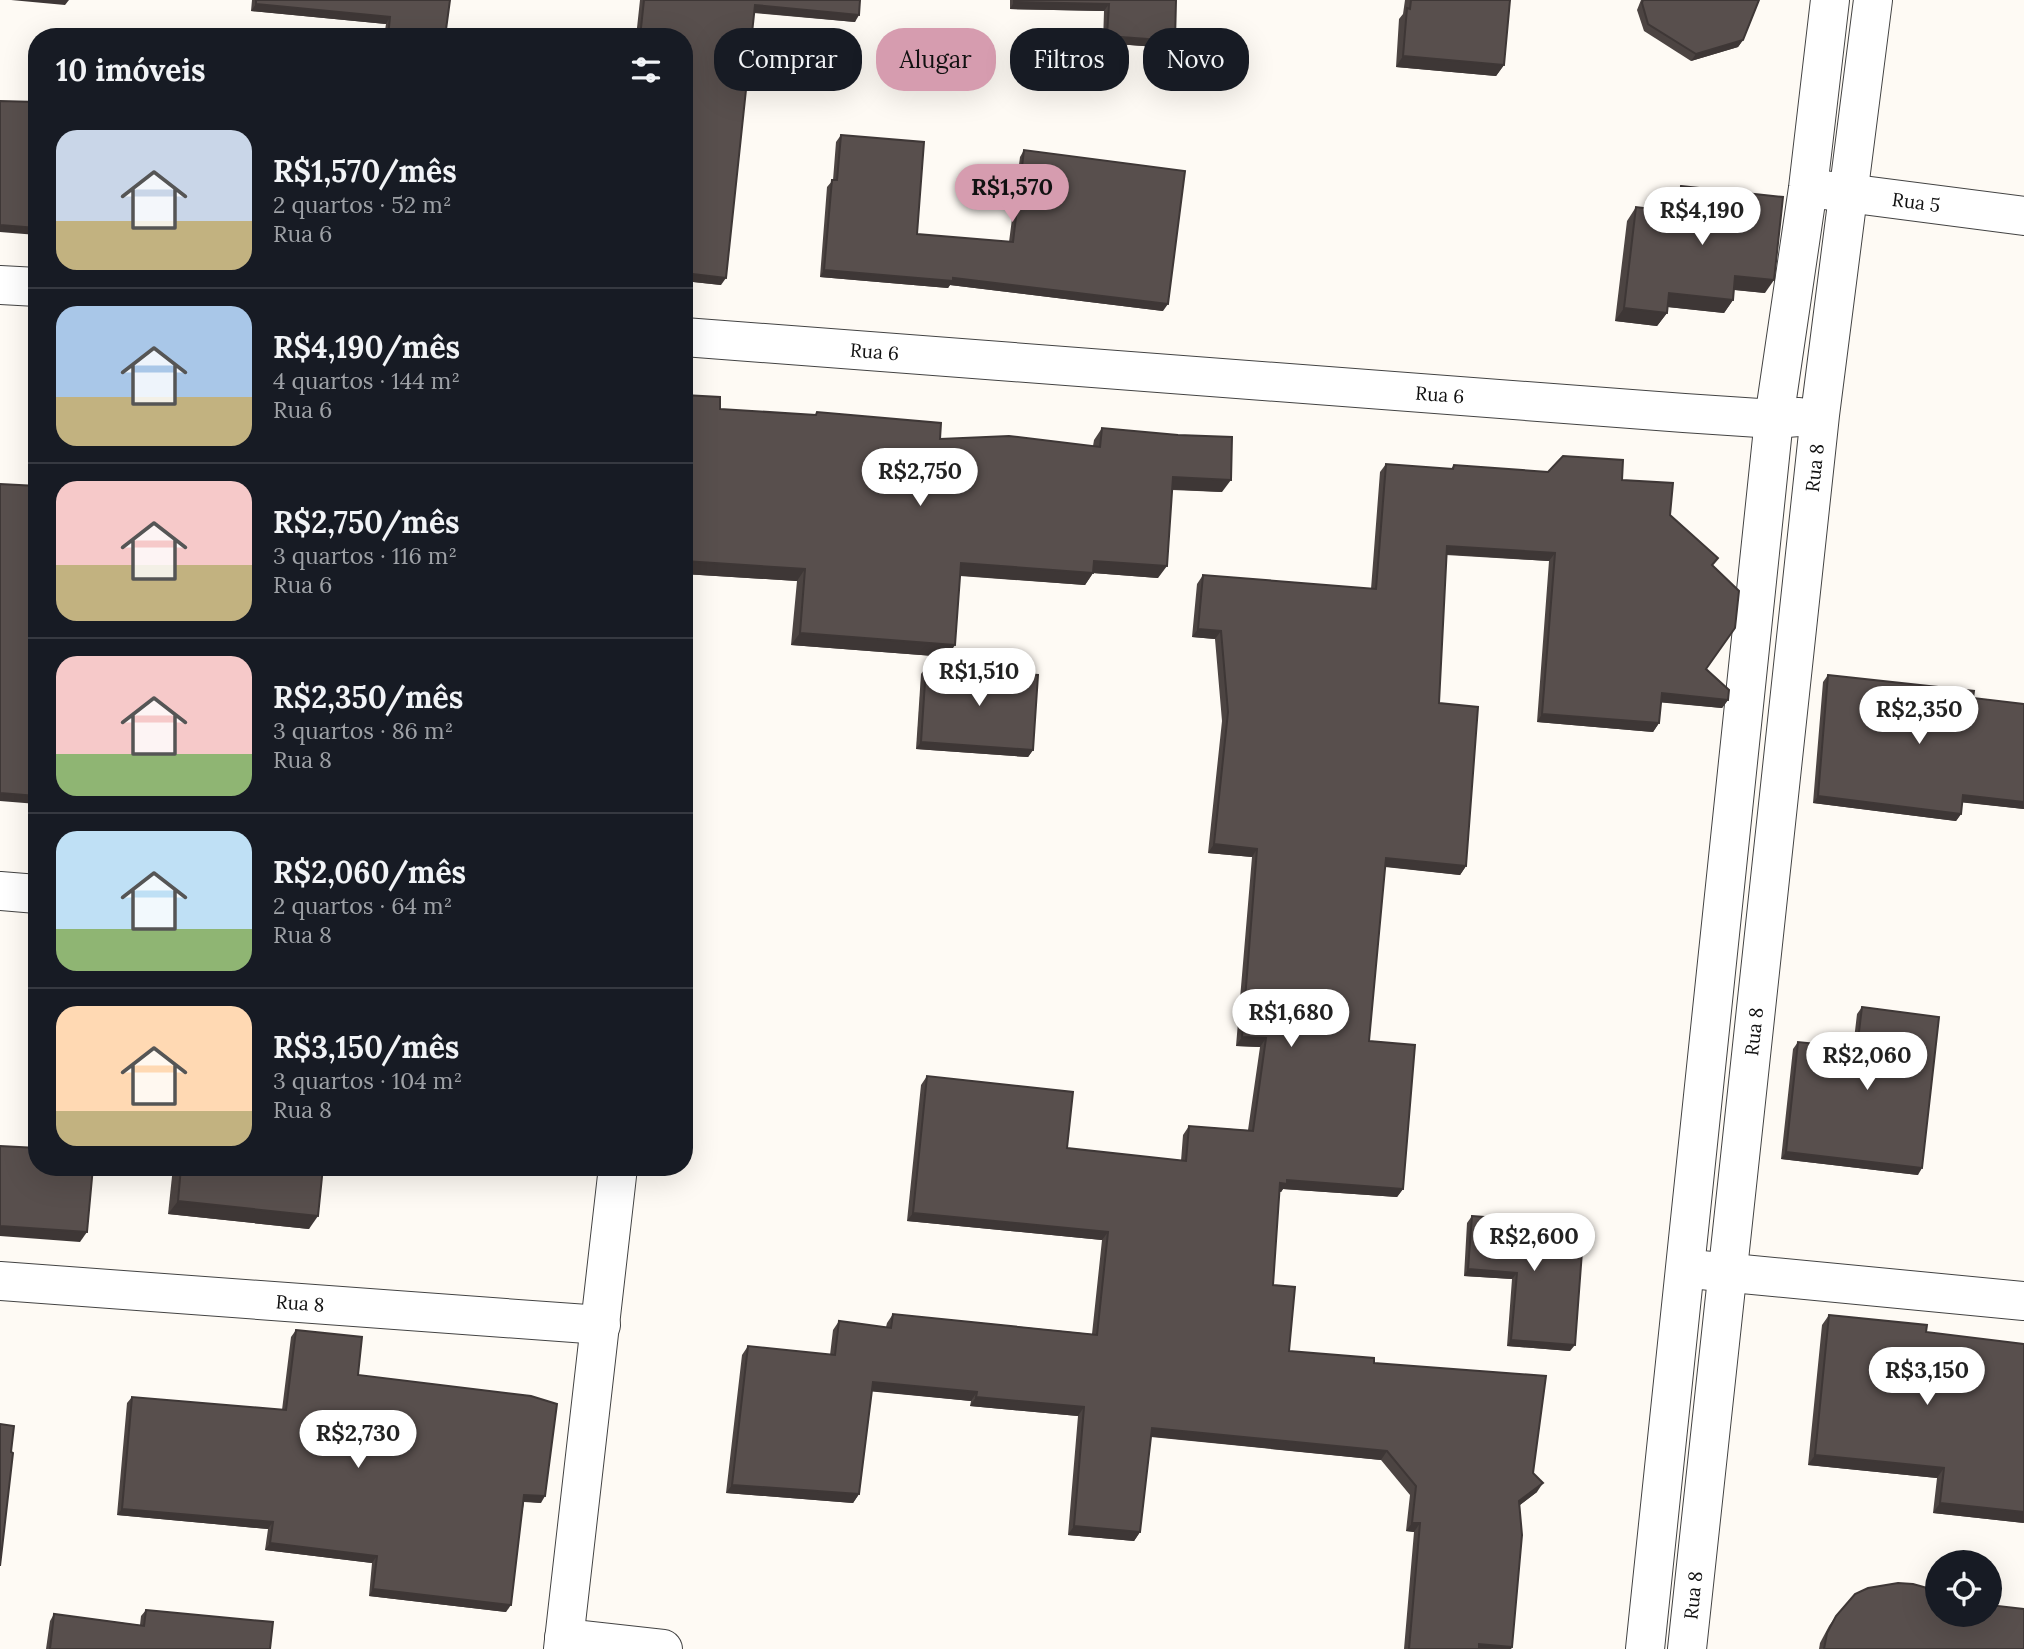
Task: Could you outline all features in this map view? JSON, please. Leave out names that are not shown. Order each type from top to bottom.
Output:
[{"type":"street","points":[[1645,1649],[1774,419],[1808,188],[1830,0]]},
{"type":"street","points":[[1820,415],[1850,194],[1872,0]]},
{"type":"street","name":"Rua 5","points":[[1808,188],[2024,216]]},
{"type":"street","points":[[0,285],[28,287]]},
{"type":"street","name":"Rua 6","points":[[693,338],[1774,419],[1820,415]]},
{"type":"street","name":"Rua 8","points":[[1687,1649],[1820,415]]},
{"type":"street","points":[[0,891],[28,893]]},
{"type":"street","points":[[617,1176],[563,1643],[663,1649]]},
{"type":"street","points":[[1685,1269],[2024,1301]]},
{"type":"street","name":"Rua 8","points":[[0,1281],[601,1325]]},
{"type":"building","points":[[256,0],[450,0],[446,28],[389,28],[390,17],[256,4]]},
{"type":"building","points":[[644,0],[860,0],[859,15],[755,5],[753,28],[714,28],[714,91],[746,91],[726,278],[693,274],[693,28],[641,28]]},
{"type":"building","points":[[1176,0],[1175,28],[1143,28],[1143,39],[1129,38],[1129,28],[1108,28],[1109,4],[1014,2]]},
{"type":"building","points":[[1411,0],[1510,0],[1504,65],[1403,56],[1407,8],[1410,9]]},
{"type":"building","points":[[1643,0],[1759,0],[1743,40],[1696,54],[1648,24]]},
{"type":"building","points":[[0,101],[28,102],[28,227],[0,225]]},
{"type":"building","points":[[841,135],[924,142],[917,234],[1013,242],[1024,150],[1185,171],[1168,304],[953,278],[953,281],[824,270],[832,180],[837,180]]},
{"type":"building","points":[[1681,186],[1783,197],[1774,280],[1735,276],[1733,300],[1669,293],[1667,313],[1624,308],[1636,207],[1678,212]]},
{"type":"building","points":[[693,396],[720,397],[720,409],[816,415],[817,412],[941,423],[940,439],[1009,436],[1100,447],[1102,428],[1232,437],[1231,480],[1173,477],[1167,566],[1094,561],[1093,573],[961,563],[955,645],[800,633],[805,569],[693,562]]},
{"type":"building","points":[[1563,456],[1623,460],[1622,480],[1673,483],[1670,515],[1718,558],[1712,565],[1739,591],[1735,628],[1706,669],[1729,690],[1728,700],[1662,693],[1659,723],[1542,714],[1555,553],[1447,546],[1439,703],[1478,707],[1466,866],[1386,858],[1369,1041],[1415,1045],[1403,1189],[1287,1180],[1287,1184],[1280,1183],[1273,1285],[1295,1287],[1289,1351],[1374,1358],[1374,1363],[1546,1376],[1533,1473],[1543,1483],[1519,1501],[1522,1535],[1512,1647],[1479,1644],[1479,1649],[1409,1649],[1420,1523],[1412,1523],[1416,1486],[1387,1451],[1152,1428],[1140,1532],[1074,1526],[1084,1407],[976,1397],[977,1392],[873,1382],[859,1494],[732,1485],[748,1346],[835,1355],[839,1321],[891,1328],[893,1314],[1097,1335],[1108,1232],[913,1213],[927,1076],[1073,1092],[1067,1148],[1186,1161],[1189,1126],[1253,1131],[1266,1038],[1242,1037],[1257,849],[1214,844],[1228,712],[1221,631],[1198,629],[1203,575],[1376,589],[1386,464],[1453,469],[1454,465],[1548,472]]},
{"type":"building","points":[[0,484],[28,486],[28,795],[0,793]]},
{"type":"building","points":[[926,667],[1038,675],[1033,750],[921,742]]},
{"type":"building","points":[[1828,675],[1974,691],[1973,698],[2024,704],[2024,802],[1963,795],[1961,814],[1818,796]]},
{"type":"building","points":[[1862,1007],[1939,1017],[1922,1168],[1786,1152],[1798,1042],[1857,1048]]},
{"type":"building","points":[[0,1146],[28,1148],[28,1176],[92,1176],[87,1232],[0,1226]]},
{"type":"building","points":[[180,1176],[322,1176],[318,1216],[178,1201]]},
{"type":"building","points":[[1472,1216],[1584,1225],[1575,1345],[1511,1340],[1517,1273],[1468,1269]]},
{"type":"building","points":[[1829,1315],[1927,1325],[1926,1332],[2024,1344],[2024,1512],[1940,1503],[1944,1468],[1815,1455]]},
{"type":"building","points":[[296,1330],[362,1337],[358,1375],[531,1396],[557,1404],[545,1496],[524,1495],[511,1605],[373,1589],[377,1556],[270,1543],[273,1522],[122,1509],[132,1397],[286,1410]]},
{"type":"building","points":[[0,1424],[14,1426],[0,1566]]},
{"type":"building","points":[[1898,1583],[1925,1587],[1925,1627],[2002,1627],[2002,1606],[2024,1609],[2024,1649],[1824,1649],[1827,1633],[1836,1616],[1855,1594],[1868,1588]]},
{"type":"building","points":[[146,1610],[273,1622],[270,1649],[50,1649],[54,1614],[144,1626]]}]
